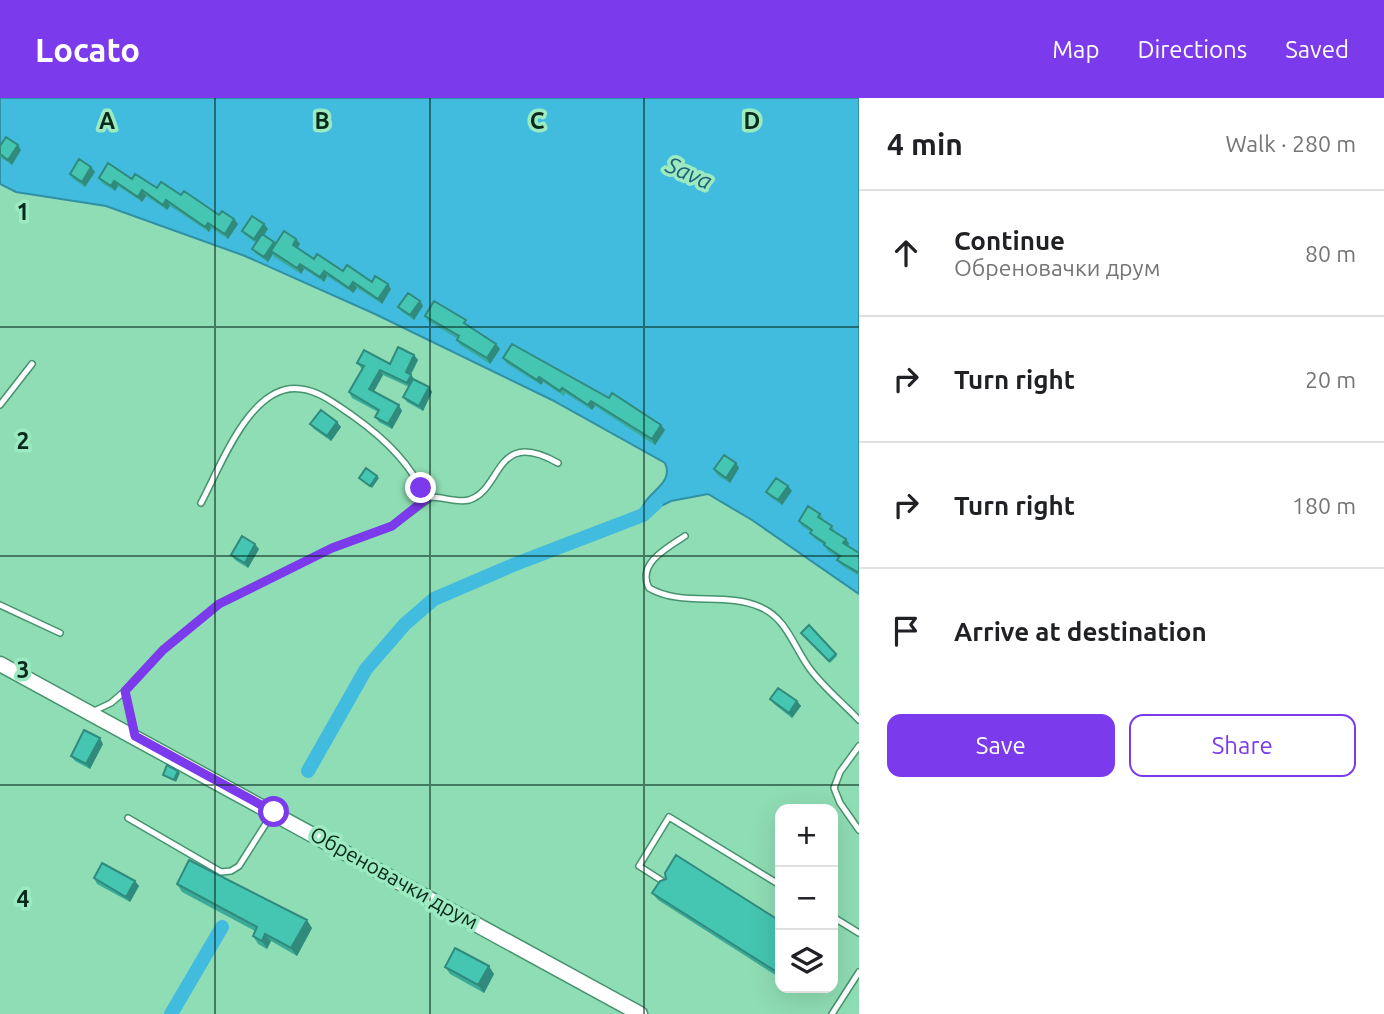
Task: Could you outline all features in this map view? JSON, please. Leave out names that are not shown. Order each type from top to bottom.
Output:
[{"type":"street","name":"Обреновачки друм","points":[[0,664],[640,1014]]},
{"type":"lane","points":[[0,405],[32,364]]},
{"type":"lane","points":[[201,503],[244,421],[270,397],[295,388],[321,396],[380,436],[407,465],[426,499]]},
{"type":"lane","points":[[91,712],[111,703],[163,650],[219,604],[332,548],[392,526],[426,499],[442,497],[469,500],[479,495],[507,459],[520,453],[533,452],[558,463]]},
{"type":"lane","points":[[685,536],[648,566],[645,579],[649,588],[675,595],[743,601],[771,613],[785,627],[816,676],[859,720]]},
{"type":"lane","points":[[0,604],[60,633]]},
{"type":"lane","points":[[125,691],[135,736]]},
{"type":"lane","points":[[859,746],[837,776],[834,788],[840,803],[859,830]]},
{"type":"lane","points":[[128,818],[221,872],[231,872],[239,866],[274,812]]},
{"type":"lane","points":[[667,884],[639,866],[669,817],[775,882]]},
{"type":"lane","points":[[838,920],[859,933]]},
{"type":"lane","points":[[832,1014],[859,972]]},
{"type":"water","name":"Sava","points":[[0,98],[859,98],[859,594],[752,520],[708,494],[671,501],[643,515],[643,505],[666,477],[665,463],[552,400],[375,314],[245,256],[106,206],[16,192],[0,184]]},
{"type":"building","points":[[6,137],[18,145],[8,160],[0,154],[0,146]]},
{"type":"building","points":[[79,159],[91,167],[82,182],[70,174]]},
{"type":"building","points":[[108,163],[132,179],[135,174],[157,188],[161,182],[181,195],[184,191],[219,215],[222,211],[234,219],[225,234],[208,223],[205,227],[166,200],[163,205],[142,190],[138,197],[114,181],[111,186],[99,178]]},
{"type":"building","points":[[252,216],[264,224],[254,239],[242,231]]},
{"type":"building","points":[[284,231],[296,239],[293,245],[314,259],[317,254],[343,271],[347,265],[372,282],[375,276],[388,284],[378,299],[353,282],[349,288],[324,271],[320,277],[300,264],[297,268],[271,251]]},
{"type":"building","points":[[262,234],[274,242],[264,257],[252,249]]},
{"type":"building","points":[[408,293],[420,301],[410,315],[398,307]]},
{"type":"building","points":[[434,301],[466,320],[464,323],[496,344],[487,358],[457,340],[459,336],[425,316]]},
{"type":"building","points":[[512,344],[609,398],[612,393],[661,425],[652,439],[591,401],[588,405],[562,388],[560,391],[539,377],[537,380],[503,358]]},
{"type":"building","points":[[398,347],[414,355],[406,372],[411,375],[407,383],[380,370],[369,389],[399,405],[388,424],[375,417],[379,410],[349,392],[364,366],[357,363],[364,350],[390,364]]},
{"type":"building","points":[[413,379],[429,387],[419,406],[403,397]]},
{"type":"building","points":[[321,410],[337,422],[327,436],[310,424]]},
{"type":"building","points":[[724,455],[736,463],[726,478],[714,469]]},
{"type":"building","points":[[366,468],[377,476],[370,486],[359,478]]},
{"type":"building","points":[[776,478],[788,486],[778,500],[766,492]]},
{"type":"building","points":[[808,506],[832,526],[830,529],[846,539],[843,543],[859,553],[859,573],[837,560],[840,556],[799,521]]},
{"type":"building","points":[[242,536],[255,544],[245,563],[231,555]]},
{"type":"building","points":[[809,625],[836,654],[829,661],[801,633]]},
{"type":"building","points":[[778,688],[797,701],[789,713],[770,699]]},
{"type":"building","points":[[84,730],[100,738],[86,764],[71,756]]},
{"type":"building","points":[[167,765],[178,771],[174,780],[163,775]]},
{"type":"building","points":[[676,855],[775,918],[775,971],[652,893],[660,881],[666,879],[665,873]]},
{"type":"building","points":[[189,860],[307,920],[291,948],[265,934],[262,941],[253,936],[257,927],[177,884]]},
{"type":"building","points":[[102,863],[135,881],[126,897],[94,878]]},
{"type":"building","points":[[455,948],[489,966],[478,985],[445,967]]},
{"type":"waterway","points":[[308,771],[366,669],[405,624],[434,599],[643,515],[656,503]]},
{"type":"waterway","points":[[171,1014],[222,927]]},
{"type":"route","points":[[274,812],[135,736],[125,691],[163,650],[219,604],[332,548],[392,526],[426,499],[421,488]]}]
